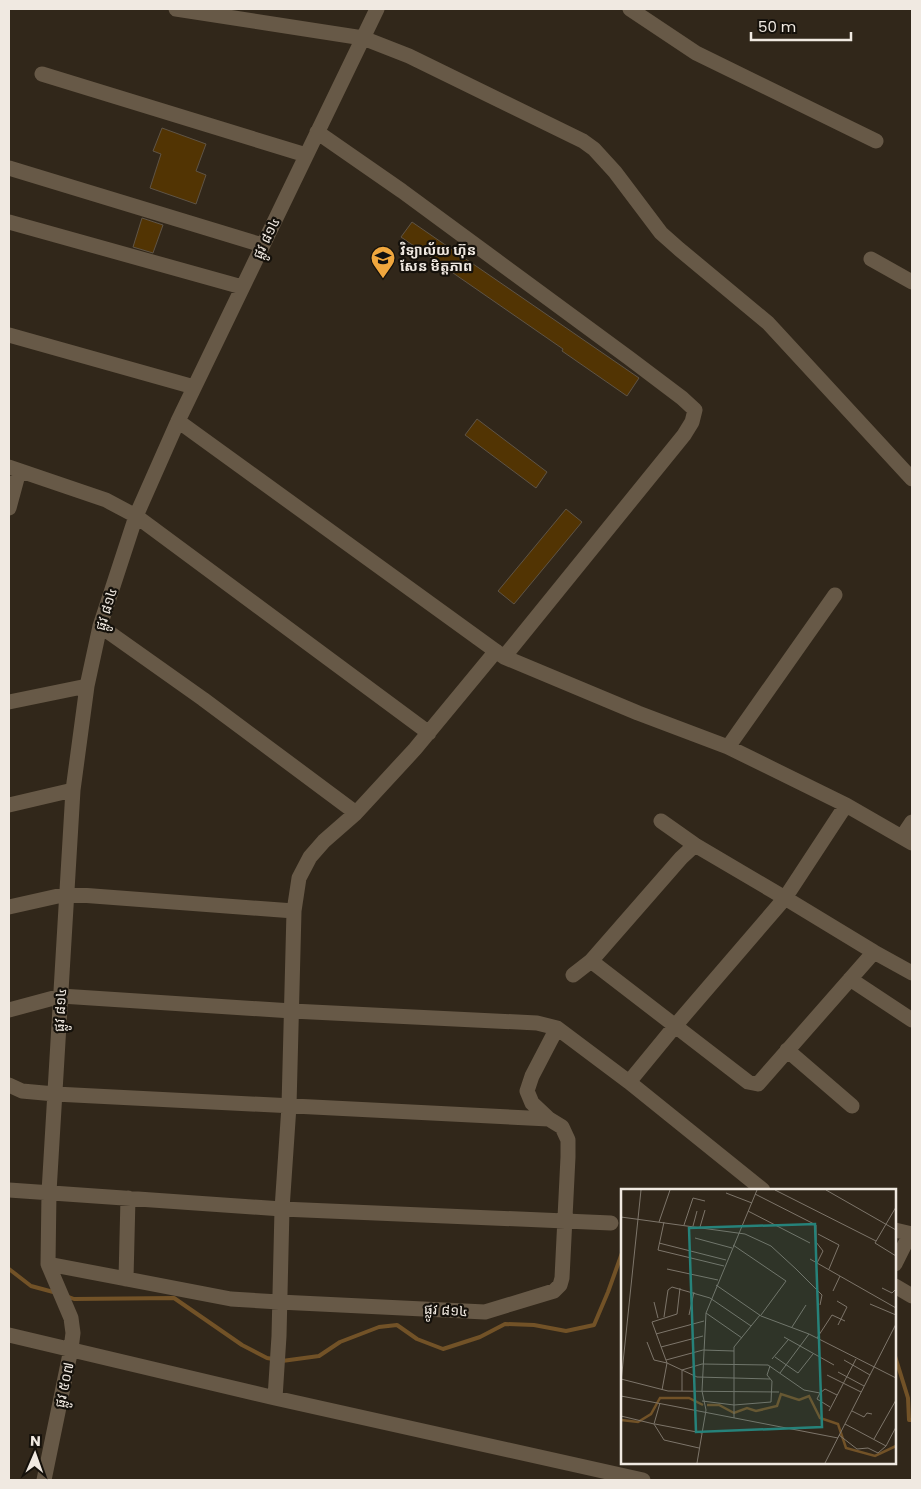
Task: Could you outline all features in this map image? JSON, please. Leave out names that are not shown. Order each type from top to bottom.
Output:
[{"type":"street","points":[[176,9],[363,38],[409,56],[594,149],[662,233],[678,249],[768,323],[912,479]]},
{"type":"street","name":"ផ្លូវ ៨១៤","points":[[377,9],[178,421],[136,516],[100,626],[87,686],[73,790],[49,1192],[50,1270],[126,1279],[230,1299],[485,1312],[554,1291],[560,1285],[562,1278],[568,1140],[562,1127],[549,1119],[532,1103],[527,1091],[532,1076],[557,1028]]},
{"type":"street","points":[[630,9],[696,53],[876,142]]},
{"type":"street","points":[[42,74],[306,155]]},
{"type":"street","points":[[276,1398],[282,1209],[289,1106],[294,911],[299,878],[310,857],[324,840],[356,813],[500,654],[684,435],[692,422],[695,410],[622,352],[402,191],[317,132]]},
{"type":"street","points":[[9,168],[262,245]]},
{"type":"street","points":[[9,222],[242,287]]},
{"type":"street","points":[[871,259],[912,282]]},
{"type":"street","points":[[9,335],[194,387]]},
{"type":"street","points":[[178,421],[500,654],[638,713],[728,746],[846,805],[907,840],[912,822]]},
{"type":"street","points":[[9,508],[14,469],[106,500],[136,516],[429,732]]},
{"type":"street","points":[[728,746],[835,594]]},
{"type":"street","points":[[100,626],[203,699],[356,813]]},
{"type":"street","points":[[9,702],[87,686]]},
{"type":"street","points":[[9,805],[73,790]]},
{"type":"street","points":[[629,1082],[786,898],[846,805]]},
{"type":"street","points":[[661,821],[695,845],[912,973]]},
{"type":"street","points":[[573,975],[591,961],[681,858],[695,845]]},
{"type":"street","points":[[9,907],[67,894],[294,911]]},
{"type":"street","points":[[591,961],[748,1082],[758,1084],[874,952]]},
{"type":"street","points":[[850,979],[912,1020]]},
{"type":"street","points":[[9,1010],[61,996],[292,1011],[537,1023],[557,1028],[629,1082],[762,1189]]},
{"type":"street","points":[[787,1050],[852,1106]]},
{"type":"street","points":[[9,1085],[22,1091],[55,1094],[549,1119]]},
{"type":"street","points":[[9,1190],[282,1209],[612,1223]]},
{"type":"street","points":[[126,1279],[128,1198]]},
{"type":"street","points":[[896,1230],[911,1234],[896,1262]]},
{"type":"street","name":"ផ្លូវ ៥០៧","points":[[44,1480],[73,1333],[71,1318],[50,1270]]},
{"type":"street","points":[[896,1287],[912,1296]]},
{"type":"street","points":[[9,1334],[276,1398],[643,1480]]},
{"type":"building","points":[[162,128],[206,144],[196,171],[206,175],[196,204],[150,188],[161,154],[153,151]]},
{"type":"building","points":[[142,218],[163,225],[153,253],[133,247]]},
{"type":"building","points":[[412,222],[639,378],[627,396],[562,351],[563,349],[401,237]]},
{"type":"building","points":[[477,419],[547,472],[536,488],[465,435]]},
{"type":"building","points":[[566,509],[582,522],[514,604],[498,591]]},
{"type":"waterway","points":[[282,1361],[319,1356],[340,1342],[379,1327],[397,1325],[417,1339],[443,1349],[480,1337],[505,1324],[534,1325],[566,1331],[594,1325],[621,1256]]},
{"type":"waterway","points":[[9,1269],[31,1286],[57,1293]]},
{"type":"waterway","points":[[66,1296],[74,1299],[174,1298],[242,1345],[267,1358],[273,1359]]},
{"type":"waterway","points":[[896,1359],[908,1398],[909,1420],[912,1420]]},
{"type":"place","name":"វិទ្យាល័យ ហ៊ុន សែន មិត្តភាព","points":[[383,279]]}]
